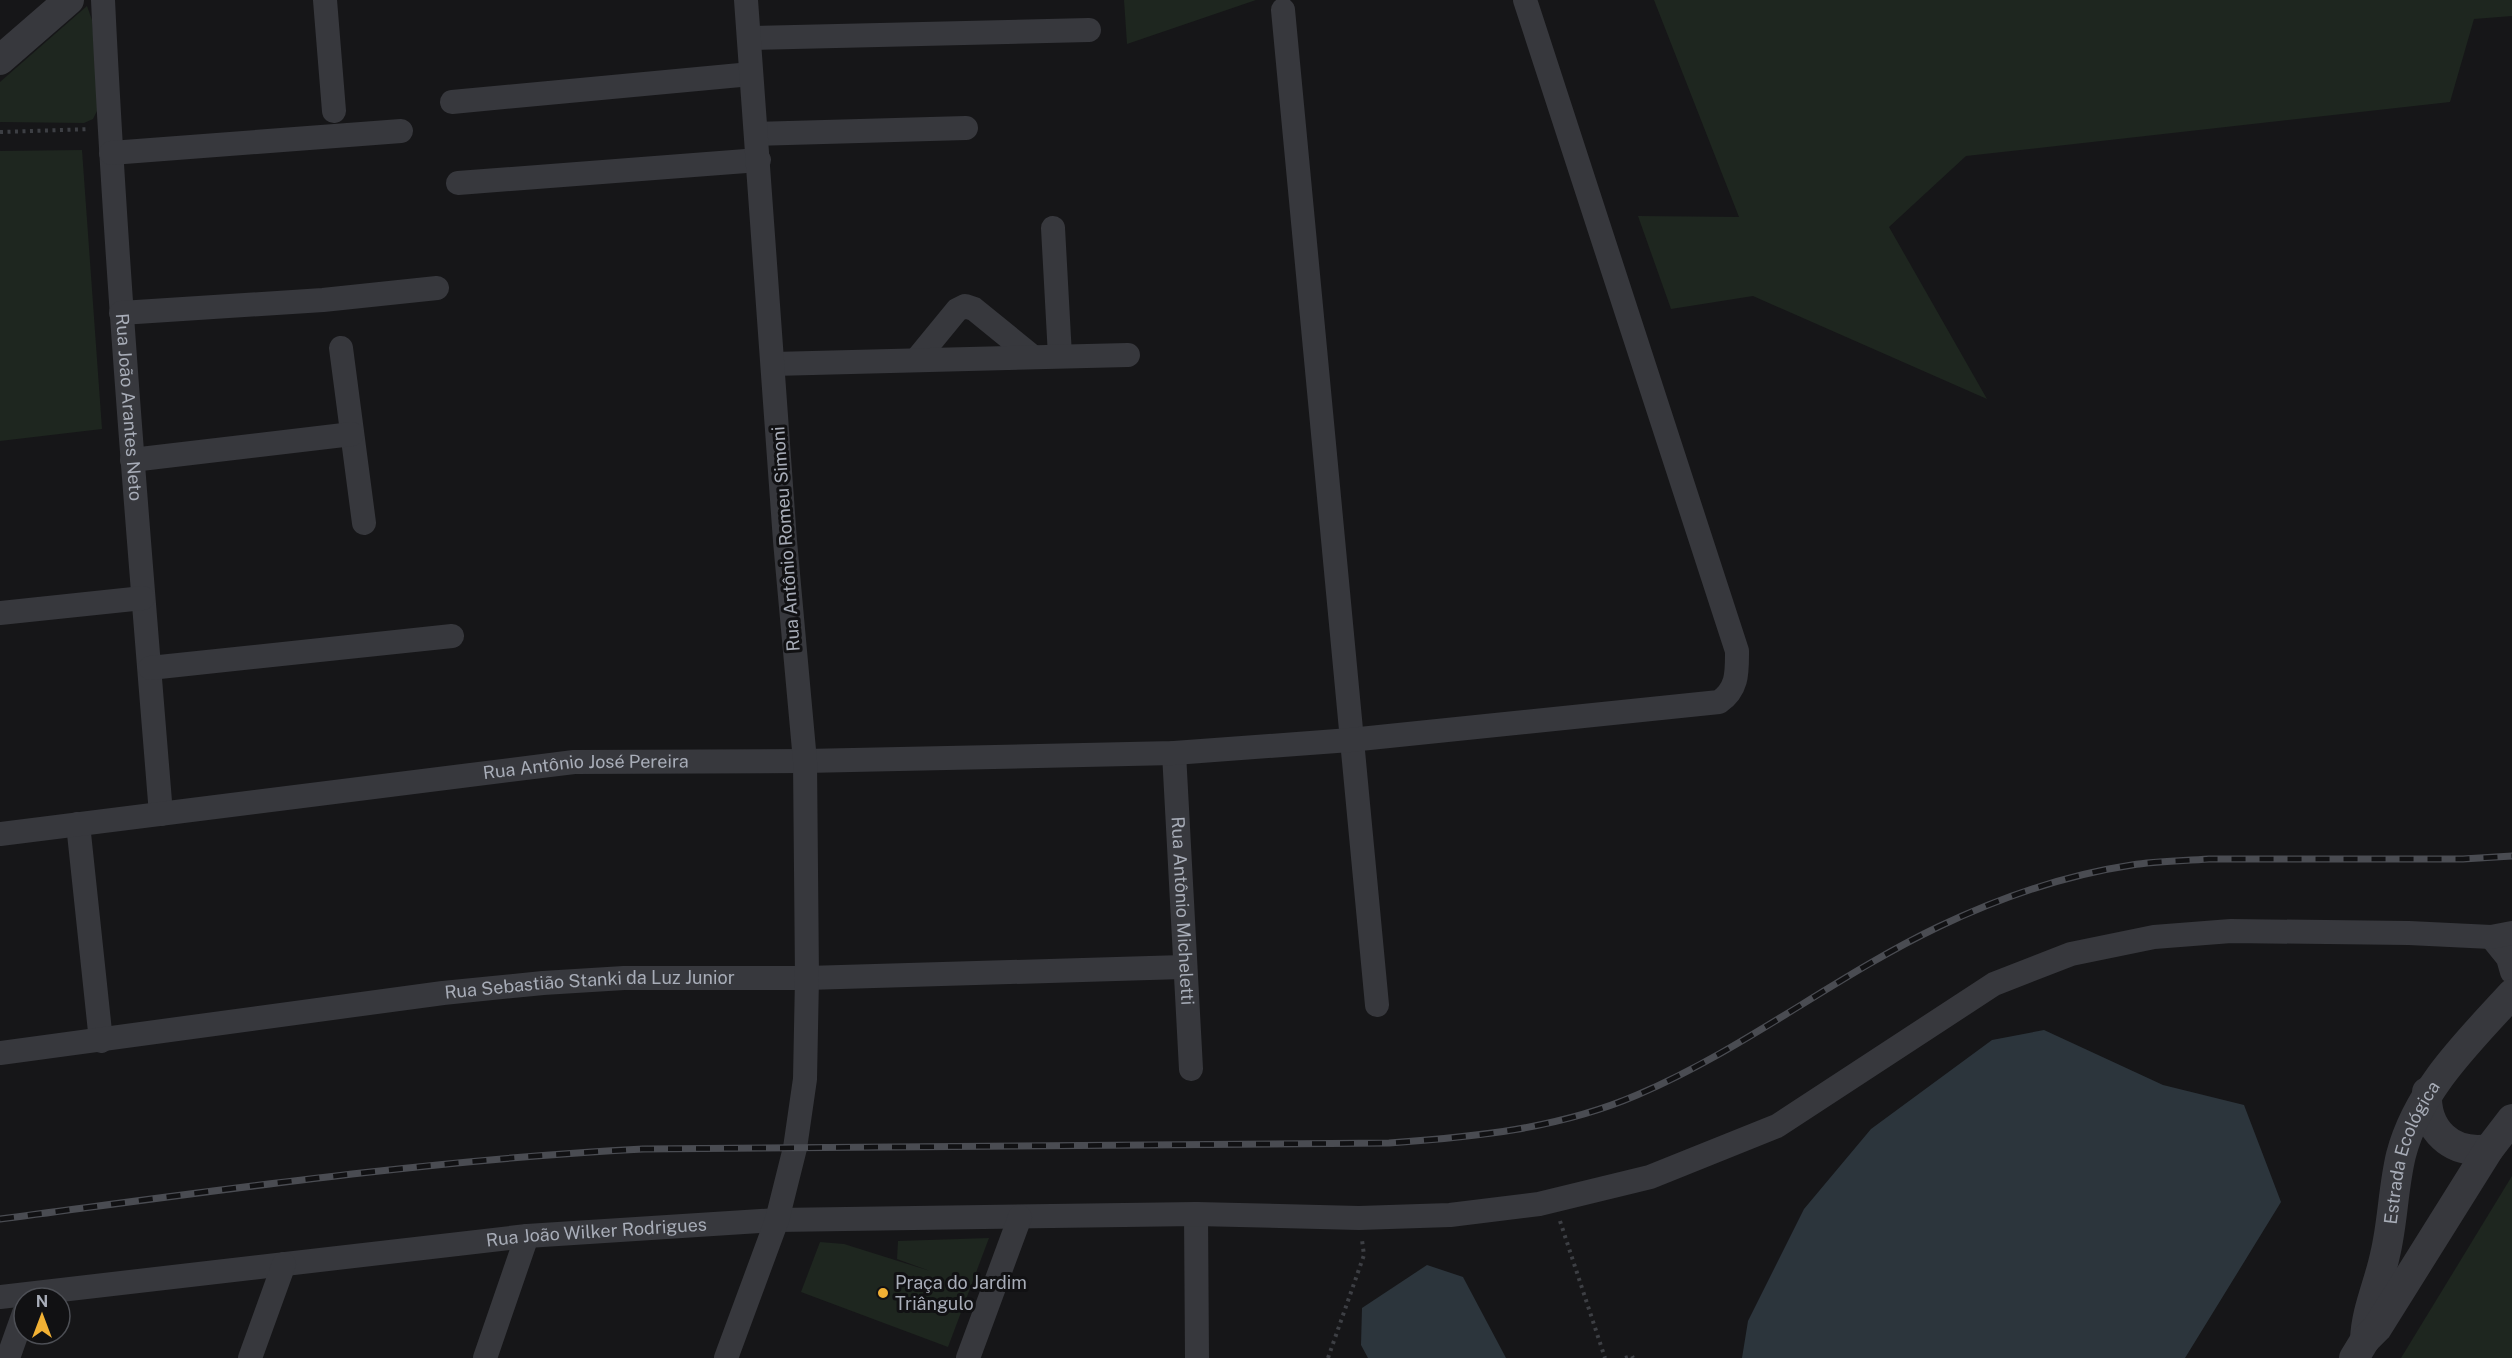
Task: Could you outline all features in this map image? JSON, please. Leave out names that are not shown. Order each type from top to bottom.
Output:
[{"type":"street","points":[[0,60],[69,0]]},
{"type":"street","name":"Rua João Arantes Neto","points":[[104,0],[109,129],[121,313],[161,814]]},
{"type":"street","points":[[325,0],[334,111]]},
{"type":"street","name":"Rua Antônio Romeu Simoni","points":[[726,1358],[777,1220],[795,1148],[805,1079],[807,978],[805,762],[785,541],[746,0]]},
{"type":"street","name":"Rua Antônio José Pereira","points":[[0,834],[574,762],[805,762],[1174,753],[1350,740],[1719,702],[1729,695],[1737,676],[1737,651],[1525,0]]},
{"type":"street","points":[[1283,10],[1350,740],[1377,1005]]},
{"type":"street","points":[[749,38],[1089,30]]},
{"type":"street","points":[[452,102],[751,74]]},
{"type":"street","points":[[756,134],[966,128]]},
{"type":"street","points":[[111,153],[401,131]]},
{"type":"street","points":[[458,183],[759,160]]},
{"type":"street","points":[[1053,228],[1060,357]]},
{"type":"street","points":[[121,313],[324,300],[437,288]]},
{"type":"street","points":[[916,360],[957,310],[965,306],[974,309],[1033,357]]},
{"type":"street","points":[[341,348],[364,524]]},
{"type":"street","points":[[773,364],[1128,356]]},
{"type":"street","points":[[132,460],[352,434]]},
{"type":"street","points":[[0,612],[143,598]]},
{"type":"street","points":[[150,668],[452,636]]},
{"type":"street","name":"Rua Antônio Micheletti","points":[[1174,753],[1183,966],[1191,1069]]},
{"type":"street","points":[[78,824],[101,1041]]},
{"type":"street","name":"Rua João Wilker Rodrigues","points":[[72,1295],[284,1264],[527,1236],[777,1220],[1196,1214],[1359,1218],[1450,1215],[1554,1200],[1650,1177],[1777,1126],[1994,984],[2072,954],[2154,937],[2231,932],[2501,935]]},
{"type":"street","points":[[2501,935],[2512,972]]},
{"type":"street","name":"Rua Sebastião Stanki da Luz Junior","points":[[0,1053],[492,987],[624,978],[807,978],[1183,966]]},
{"type":"street","name":"Estrada Ecológica","points":[[2359,1349],[2385,1255],[2399,1162],[2409,1131],[2427,1092],[2512,994]]},
{"type":"street","points":[[2427,1092],[2428,1116],[2440,1136],[2468,1150],[2489,1149]]},
{"type":"street","name":"Estrada Ecológica","points":[[2359,1349],[2377,1328],[2489,1149],[2512,1119]]},
{"type":"street","points":[[1196,1214],[1197,1358]]},
{"type":"street","points":[[968,1358],[1020,1217]]},
{"type":"street","points":[[485,1358],[527,1236]]},
{"type":"street","points":[[250,1358],[284,1264]]},
{"type":"path","points":[[0,132],[109,129]]},
{"type":"path","points":[[1554,1200],[1605,1358]]},
{"type":"path","points":[[1328,1358],[1364,1255],[1359,1218]]},
{"type":"path","points":[[1625,1358],[1632,1356],[1633,1358]]},
{"type":"shaded area","points":[[1124,0],[1256,0],[1127,44]]},
{"type":"shaded area","points":[[1654,0],[2512,0],[2512,16],[2474,19],[2450,102],[1966,156],[1889,227],[1987,399],[1753,296],[1671,309],[1638,216],[1739,217]]},
{"type":"shaded area","points":[[87,6],[92,20],[99,107],[93,119],[84,123],[0,122],[0,82]]},
{"type":"shaded area","points":[[82,150],[102,429],[0,441],[0,151]]},
{"type":"shaded area","points":[[2044,1030],[2163,1085],[2244,1105],[2281,1202],[2185,1358],[1742,1358],[1748,1321],[1804,1209],[1871,1129],[1992,1040]]},
{"type":"shaded area","points":[[2512,1176],[2512,1358],[2401,1358]]},
{"type":"shaded area","name":"Praça do Jardim Triângulo","points":[[989,1238],[948,1347],[801,1292],[820,1242],[844,1244],[930,1271],[897,1259],[898,1241]]},
{"type":"shaded area","points":[[1427,1265],[1463,1277],[1506,1358],[1368,1358],[1361,1345],[1362,1308]]},
{"type":"railway","points":[[0,1219],[241,1187],[401,1169],[643,1149],[1389,1143],[1515,1130],[1577,1116],[1637,1095],[1714,1057],[1862,968],[1938,927],[1985,906],[2057,881],[2132,865],[2209,859],[2463,859],[2512,856]]},
{"type":"place","name":"Praça do Jardim Triângulo","points":[[883,1293]]}]
